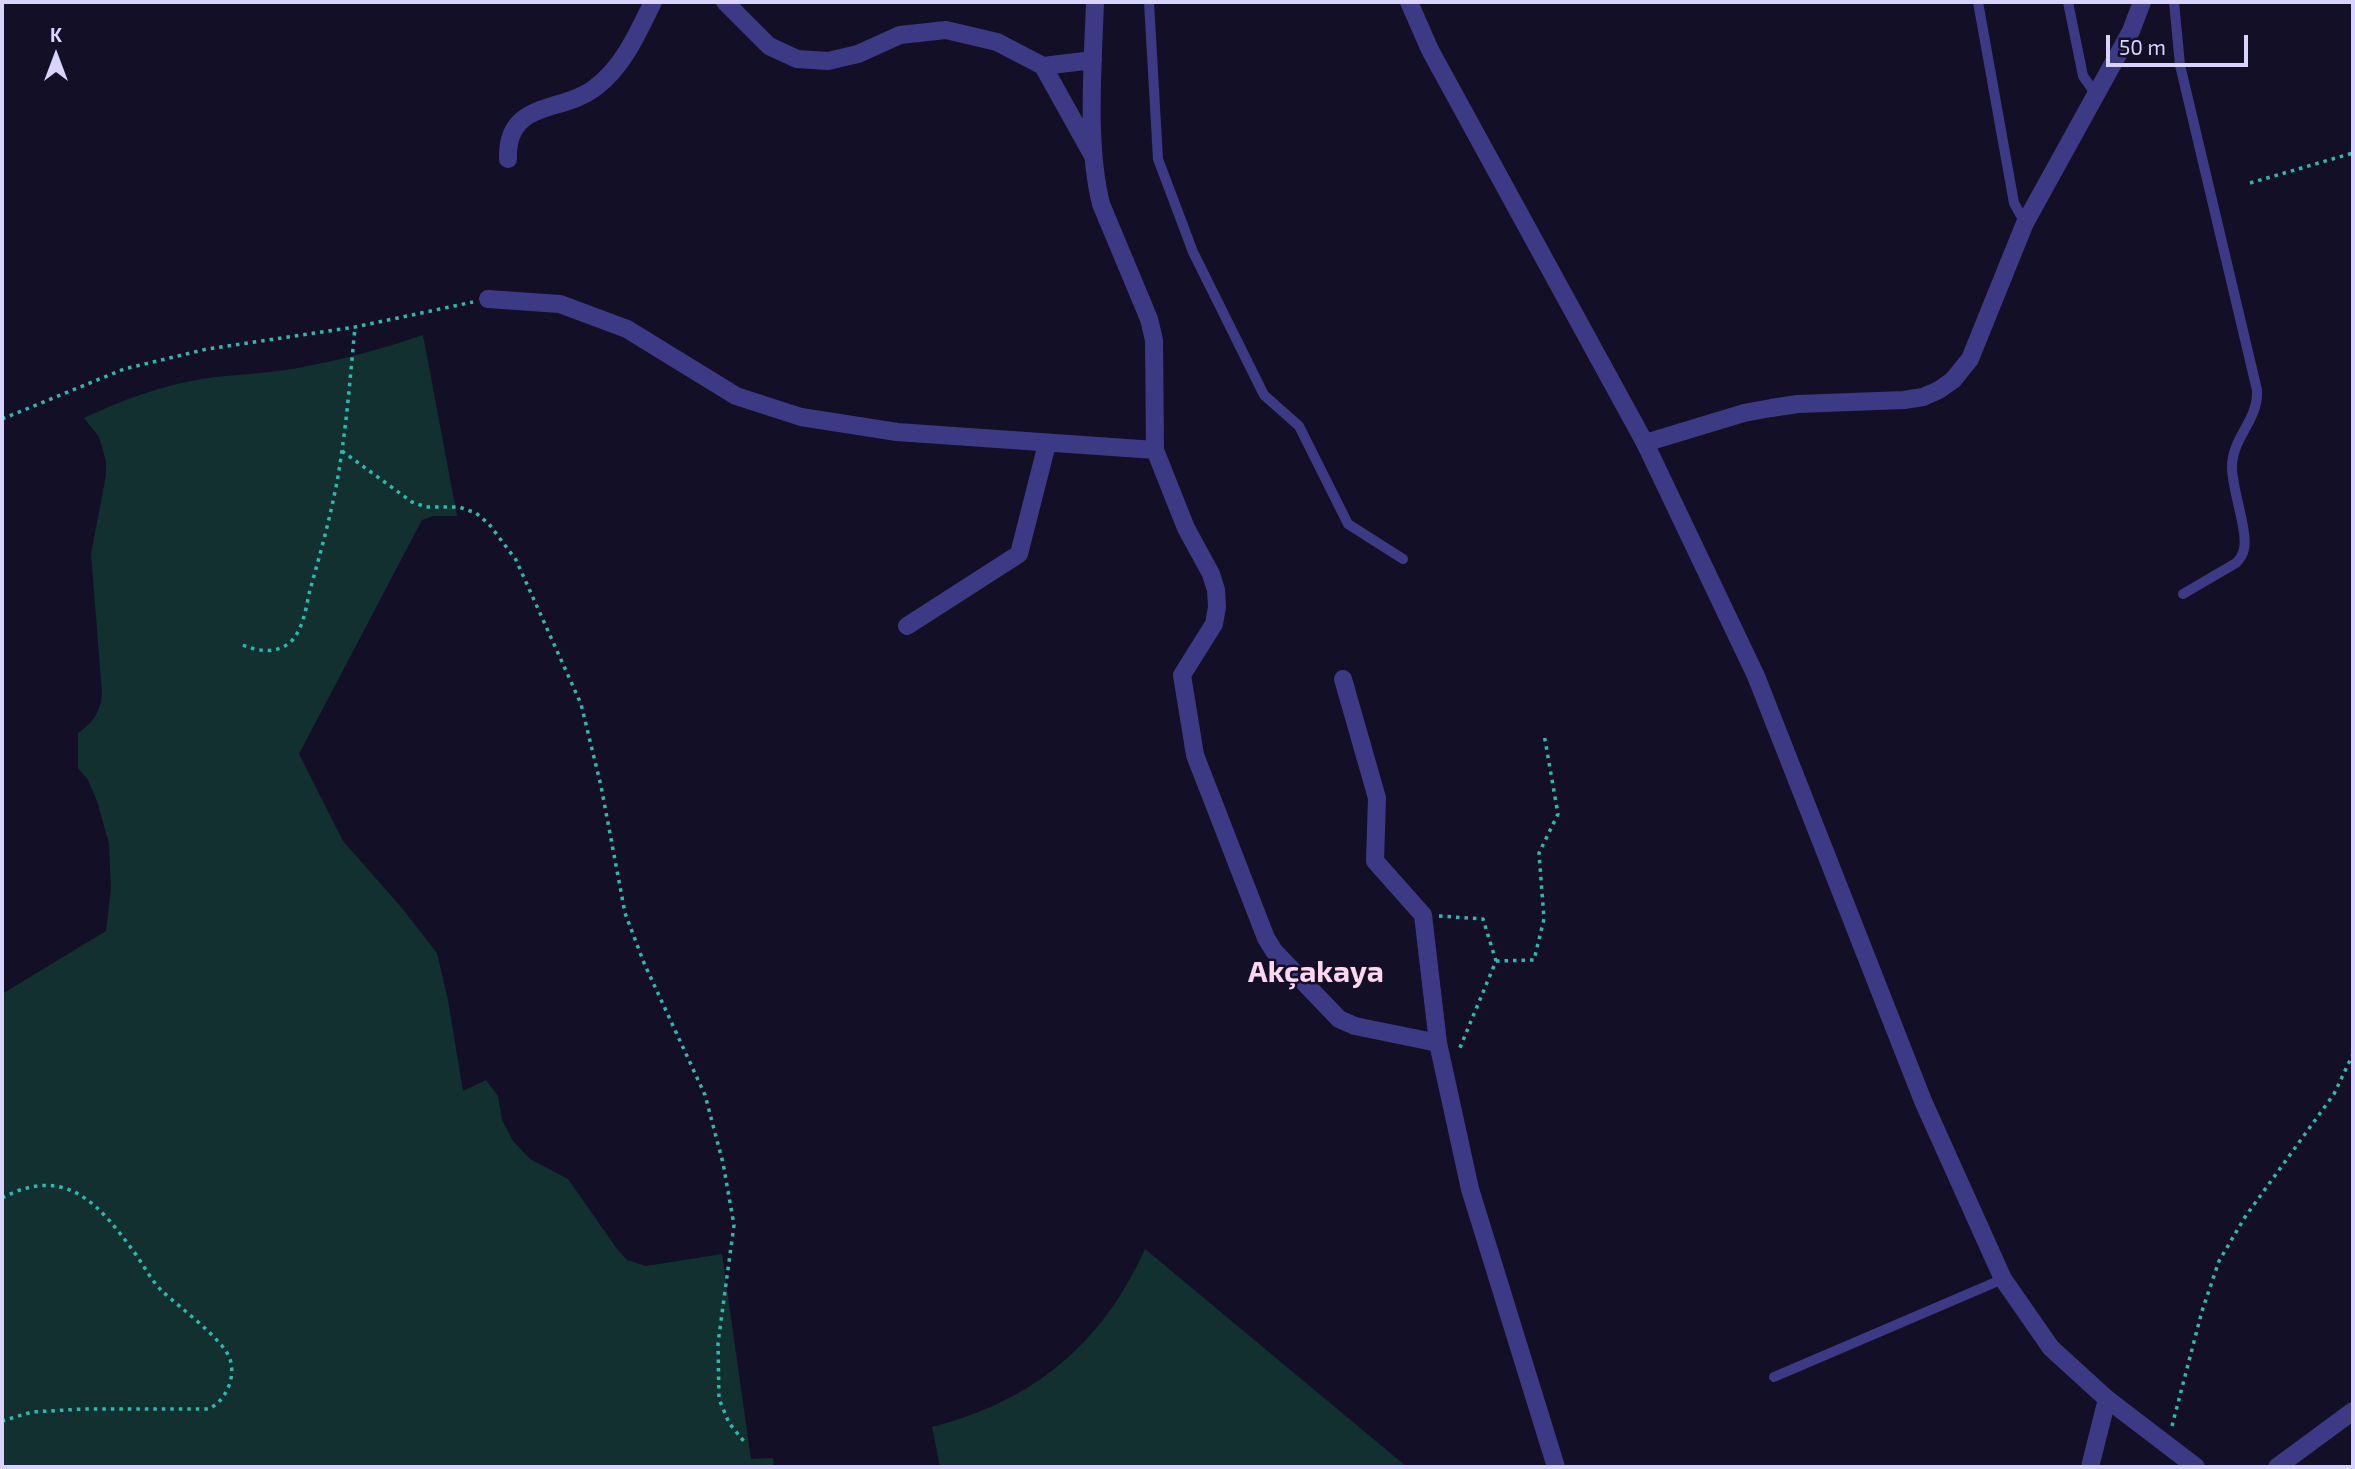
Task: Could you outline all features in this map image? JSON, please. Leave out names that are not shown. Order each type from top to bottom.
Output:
[{"type":"street","points":[[508,159],[508,146],[517,123],[538,110],[568,103],[596,88],[618,66],[653,2]]},
{"type":"street","points":[[725,2],[769,46],[797,59],[828,61],[858,54],[900,35],[946,30],[997,42],[1043,66],[1093,157]]},
{"type":"street","points":[[1095,2],[1093,157],[1096,184],[1101,204],[1149,319],[1154,340],[1155,450],[1186,528],[1211,574],[1216,590],[1214,624],[1182,676],[1195,755],[1266,938],[1307,987],[1339,1019],[1355,1026],[1438,1043]]},
{"type":"street","points":[[1409,2],[1430,50],[1645,443],[1756,676],[1923,1101],[2003,1279],[2051,1348],[2107,1399],[2196,1467]]},
{"type":"street","points":[[1645,443],[1744,413],[1771,408],[1923,397],[1954,380],[1970,359],[2025,223],[2131,31],[2143,2]]},
{"type":"street","points":[[1043,66],[1093,60]]},
{"type":"street","points":[[488,299],[560,304],[626,329],[736,396],[801,417],[897,432],[1155,450]]},
{"type":"street","points":[[907,626],[1018,554],[1047,444]]},
{"type":"street","points":[[1343,679],[1377,798],[1375,861],[1423,915],[1438,1043],[1471,1189],[1556,1467]]},
{"type":"street","points":[[2090,1467],[2107,1399]]},
{"type":"street","points":[[2277,1467],[2353,1411]]},
{"type":"lane","points":[[1149,2],[1158,159],[1193,252],[1264,395],[1299,426],[1348,524],[1403,559]]},
{"type":"lane","points":[[1978,2],[2014,203],[2025,223]]},
{"type":"lane","points":[[2068,2],[2083,76],[2095,93]]},
{"type":"lane","points":[[2174,2],[2180,65],[2258,400],[2252,418],[2238,440],[2232,459],[2244,551],[2236,563],[2183,594]]},
{"type":"lane","points":[[1774,1377],[2003,1279]]},
{"type":"path","points":[[2250,183],[2353,153]]},
{"type":"path","points":[[2,419],[124,369],[207,349],[355,327],[488,299]]},
{"type":"path","points":[[243,645],[254,650],[280,648],[289,644],[300,627],[327,531],[342,451],[355,327]]},
{"type":"path","points":[[342,451],[412,502],[426,507],[459,507],[476,513],[489,524],[516,560],[581,704],[601,786],[625,914],[644,964],[705,1095],[723,1163],[734,1225],[718,1343],[719,1399],[729,1423],[746,1444]]},
{"type":"path","points":[[1496,961],[1534,960],[1544,919],[1539,853],[1558,814],[1544,734]]},
{"type":"path","points":[[1423,915],[1483,919],[1496,961],[1446,1081]]},
{"type":"path","points":[[2167,1445],[2202,1311],[2219,1261],[2245,1217],[2334,1094],[2345,1076],[2353,1054]]},
{"type":"path","points":[[2,1198],[11,1193],[45,1185],[63,1187],[79,1193],[113,1223],[159,1288],[226,1350],[232,1371],[222,1399],[209,1409],[83,1409],[32,1412],[2,1421]]},
{"type":"green space","points":[[423,335],[457,516],[434,516],[422,520],[299,754],[343,841],[437,953],[448,1000],[463,1091],[486,1080],[498,1096],[502,1120],[513,1141],[530,1159],[568,1179],[627,1260],[646,1266],[722,1254],[751,1459],[773,1458],[774,1467],[2,1467],[2,994],[106,931],[111,888],[109,844],[97,801],[88,780],[78,768],[78,733],[95,716],[102,693],[91,554],[106,475],[106,461],[99,437],[84,418],[171,386],[202,379],[314,365]]},
{"type":"green space","points":[[1145,1249],[1407,1467],[940,1467],[932,1427],[1002,1402],[1061,1364],[1086,1340],[1108,1313],[1128,1283]]},
{"type":"district","name":"Akçakaya","points":[[1316,972]]}]
